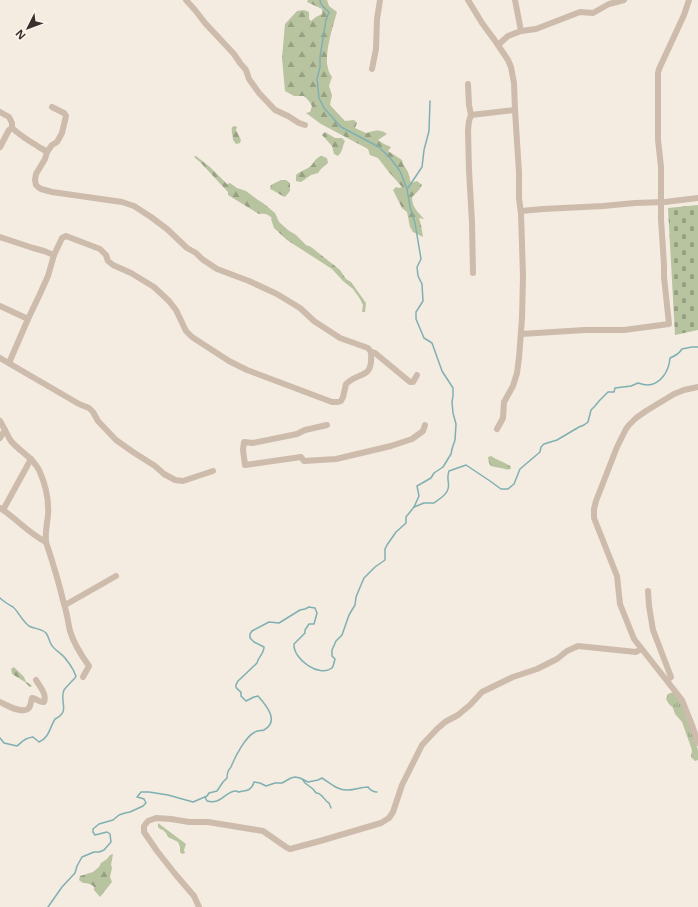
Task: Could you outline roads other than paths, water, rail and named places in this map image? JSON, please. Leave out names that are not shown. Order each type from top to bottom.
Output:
[{"type":"street","points":[[186,0],[234,54],[246,70],[249,79],[274,110],[305,125]]},
{"type":"street","points":[[372,69],[376,49],[377,19],[380,0]]},
{"type":"street","points":[[468,0],[512,67],[514,83],[519,198],[521,211],[523,276],[522,318],[519,358],[514,386],[504,402],[503,418],[497,429]]},
{"type":"street","points":[[515,0],[521,31]]},
{"type":"street","points":[[498,45],[508,36],[521,31],[536,29],[580,12],[593,13],[609,4],[624,0]]},
{"type":"street","points":[[521,334],[585,330],[624,330],[669,324],[664,277],[661,167],[658,140],[658,73],[684,15],[689,0]]},
{"type":"street","points":[[468,84],[471,115],[468,130],[473,274]]},
{"type":"street","points":[[52,107],[64,113],[66,116],[62,134],[58,142],[52,145],[47,152],[45,159],[36,174],[35,180],[38,187],[52,192],[122,202],[134,206],[167,229],[187,248],[218,269],[277,294],[300,308],[319,324],[340,338],[368,348],[371,352],[375,353],[410,382],[413,382],[417,375]]},
{"type":"street","points":[[471,115],[515,110]]},
{"type":"street","points":[[0,112],[9,116],[12,123],[12,128],[0,147]]},
{"type":"street","points":[[12,128],[47,152]]},
{"type":"street","points":[[521,211],[661,202],[698,198]]},
{"type":"street","points":[[0,236],[54,255]]},
{"type":"street","points":[[9,363],[38,300],[54,255],[62,238],[66,236],[100,249],[106,255],[108,261],[113,265],[146,282],[162,293],[176,310],[186,331],[192,337],[229,362],[247,370],[332,402],[338,402],[342,401],[344,397],[346,384],[349,380],[366,373],[370,367],[372,360],[371,352]]},
{"type":"street","points":[[0,306],[28,319]]},
{"type":"street","points":[[0,358],[79,404],[89,408],[98,421],[116,440],[155,466],[164,474],[175,480],[183,481],[213,471]]},
{"type":"street","points":[[698,387],[674,394],[636,418],[629,426],[617,447],[594,509],[594,518],[617,576],[620,604],[634,639],[682,700],[698,743]]},
{"type":"street","points":[[0,421],[11,440],[31,458],[39,469],[44,483],[48,514],[46,542],[52,556],[65,605],[70,631],[89,666],[83,677]]},
{"type":"street","points":[[327,425],[305,430],[297,434],[253,443],[244,442],[243,450],[245,465],[300,457],[304,461],[336,459],[392,446],[412,439],[423,431],[425,425]]},
{"type":"street","points":[[0,438],[5,430]]},
{"type":"street","points":[[31,458],[2,509],[37,538],[46,542]]},
{"type":"street","points":[[65,605],[116,576]]},
{"type":"street","points":[[648,591],[653,630],[672,677],[667,680]]},
{"type":"street","points":[[199,907],[194,896],[157,851],[144,832],[144,826],[148,821],[156,818],[189,822],[208,822],[263,831],[290,849],[381,823],[390,818],[402,785],[422,745],[437,729],[445,722],[458,715],[482,692],[513,677],[536,669],[557,659],[567,651],[578,646],[636,652],[642,649]]},
{"type":"street","points":[[0,702],[20,710],[25,710],[28,708],[32,698],[44,702],[45,696],[36,680]]},
{"type":"waterway","points":[[48,907],[62,887],[75,873],[82,857],[104,850],[111,842],[110,834],[107,832],[95,835],[93,829],[99,824],[113,820],[119,815],[143,806],[146,803],[144,799],[137,797],[141,792],[168,795],[193,802],[207,796],[209,793],[217,791],[227,778],[228,771],[248,738],[255,732],[264,730],[269,726],[271,718],[268,708],[258,696],[246,701],[241,696],[241,692],[236,686],[238,681],[257,663],[264,649],[264,647],[254,642],[250,638],[252,631],[269,622],[279,623],[300,610],[309,607],[315,608],[317,613],[314,624],[309,624],[305,630],[305,633],[294,644],[295,650],[302,661],[314,669],[320,671],[332,668],[335,659],[332,656],[332,650],[336,641],[342,635],[349,615],[355,605],[356,597],[364,578],[385,560],[385,549],[387,545],[396,532],[406,523],[406,517],[414,507],[419,496],[417,486],[431,478],[434,473],[443,467],[451,454],[455,440],[456,424],[452,402],[453,388],[442,371],[432,343],[424,338],[416,319],[416,312],[423,301],[422,284],[418,276],[417,267],[421,259],[407,189],[400,171],[391,159],[379,147],[341,127],[324,108],[319,98],[317,79],[326,20],[329,12],[324,8],[320,0]]},
{"type":"waterway","points":[[408,188],[422,167],[424,150],[429,131],[430,101]]},
{"type":"waterway","points":[[414,507],[424,503],[434,503],[442,497],[448,489],[449,471],[466,465],[501,489],[508,489],[514,484],[520,469],[540,452],[541,447],[544,444],[557,440],[588,422],[591,410],[608,392],[614,392],[615,388],[631,386],[638,383],[648,385],[653,384],[664,376],[668,368],[670,358],[677,355],[682,349],[698,347]]},
{"type":"waterway","points":[[0,598],[13,607],[29,626],[42,630],[46,633],[52,646],[65,658],[76,676],[64,690],[64,710],[60,716],[55,719],[45,738],[39,742],[33,737],[30,737],[17,746],[4,743],[0,738]]},
{"type":"waterway","points":[[205,797],[207,801],[212,802],[220,800],[229,793],[248,790],[252,787],[254,782],[266,786],[275,783],[282,783],[295,777],[308,782],[322,778],[334,786],[344,790],[368,787],[372,791],[377,792]]},
{"type":"waterway","points":[[303,780],[316,793],[322,796],[329,803],[331,808]]}]
